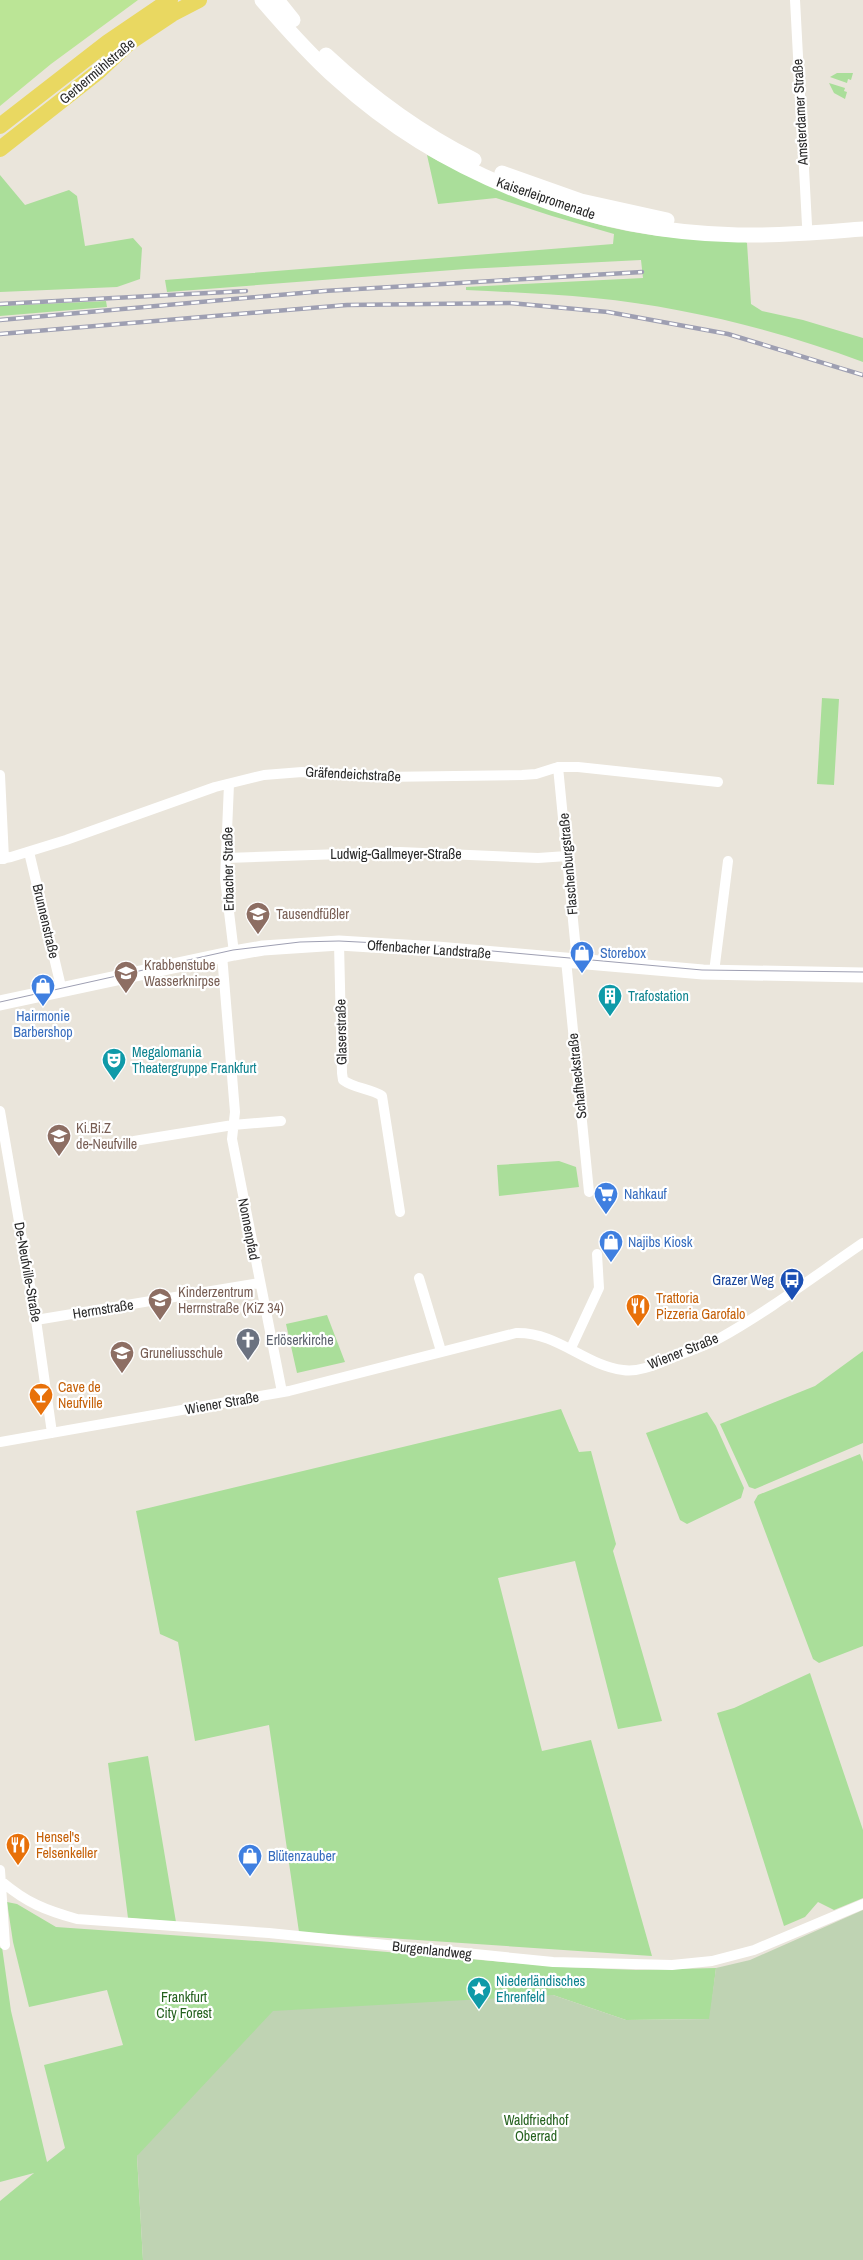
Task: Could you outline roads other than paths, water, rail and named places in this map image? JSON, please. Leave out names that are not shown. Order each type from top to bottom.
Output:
[{"type":"main road","name":"Gerbermühlstraße","points":[[0,126],[108,42],[170,0]]},
{"type":"main road","name":"Gerbermühlstraße","points":[[0,149],[98,72],[130,42],[172,14],[199,0]]},
{"type":"main road","name":"Kaiserleipromenade","points":[[262,0],[308,51],[365,103],[442,155],[504,185],[556,204],[628,223],[676,230],[738,235],[807,229],[863,221]]},
{"type":"main road","name":"Kaiserleipromenade","points":[[277,0],[315,44],[346,73],[388,107],[450,147],[511,177],[581,201],[667,220],[807,229],[863,229]]},
{"type":"main road","name":"Offenbacher Landstraße","points":[[0,1004],[228,954],[263,948],[339,943],[437,949],[714,972],[863,975]]},
{"type":"street","name":"Amsterdamer Straße","points":[[795,0],[807,229]]},
{"type":"street","name":"Gräfendeichstraße","points":[[2,859],[29,852],[229,784],[264,775],[289,772],[324,772],[381,777],[503,775],[536,774],[558,767],[578,767],[718,782]]},
{"type":"street","name":"Flaschenburgstraße","points":[[558,767],[567,856],[571,960]]},
{"type":"street","points":[[0,775],[2,859]]},
{"type":"street","name":"Erbacher Straße","points":[[228,954],[226,858],[229,784]]},
{"type":"street","name":"Brunnenstraße","points":[[29,852],[62,991]]},
{"type":"street","name":"Ludwig-Gallmeyer-Straße","points":[[226,858],[400,852],[538,858],[567,856]]},
{"type":"street","points":[[714,972],[728,861]]},
{"type":"street","name":"Glaserstraße","points":[[339,943],[343,1080],[353,1087],[376,1092],[382,1096],[400,1212]]},
{"type":"street","name":"Nonnenpfad","points":[[228,954],[235,1112],[232,1139],[282,1392]]},
{"type":"street","name":"Schafheckstraße","points":[[571,960],[589,1192]]},
{"type":"street","name":"De-Neufville-Straße","points":[[0,1111],[36,1320],[52,1433]]},
{"type":"street","points":[[134,1141],[233,1125],[281,1121]]},
{"type":"street","name":"Wiener Straße","points":[[0,1442],[282,1392],[441,1351],[522,1333],[544,1336],[610,1367],[624,1371],[637,1370],[718,1339],[786,1297],[863,1243]]},
{"type":"street","points":[[571,1348],[598,1288],[597,1254]]},
{"type":"street","points":[[419,1278],[441,1351]]},
{"type":"street","name":"Herrnstraße","points":[[36,1320],[259,1282]]},
{"type":"street","points":[[1,1876],[5,1945]]},
{"type":"street","name":"Burgenlandweg","points":[[1,1876],[22,1898],[55,1913],[77,1918],[269,1933],[553,1962],[633,1966],[712,1961],[746,1952],[788,1937],[863,1904]]},
{"type":"tram line","points":[[0,1002],[233,950],[300,942],[339,941],[437,946],[702,970],[863,972]]},
{"type":"railway","points":[[0,320],[324,291],[642,272]]},
{"type":"railway","points":[[0,304],[246,291]]},
{"type":"railway","points":[[0,334],[347,305],[510,303],[608,312],[728,334],[863,375]]},
{"type":"place","name":"Tausendfüßler","points":[[258,935]]},
{"type":"place","name":"Storebox","points":[[582,974]]},
{"type":"place","name":"Krabbenstube Wasserknirpse","points":[[126,994]]},
{"type":"place","name":"Hairmonie Barbershop","points":[[43,1007]]},
{"type":"place","name":"Trafostation","points":[[610,1017]]},
{"type":"place","name":"Megalomania Theatergruppe Frankfurt","points":[[114,1081]]},
{"type":"place","name":"Ki.Bi.Z de-Neufville","points":[[59,1157]]},
{"type":"place","name":"Nahkauf","points":[[606,1215]]},
{"type":"place","name":"Najibs Kiosk","points":[[611,1263]]},
{"type":"place","name":"Grazer Weg","points":[[792,1301]]},
{"type":"place","name":"Kinderzentrum Herrnstraße (KiZ 34)","points":[[160,1321]]},
{"type":"place","name":"Trattoria Pizzeria Garofalo","points":[[638,1327]]},
{"type":"place","name":"Erlöserkirche","points":[[248,1361]]},
{"type":"place","name":"Gruneliusschule","points":[[122,1374]]},
{"type":"place","name":"Cave de Neufville","points":[[41,1416]]},
{"type":"place","name":"Hensel's Felsenkeller","points":[[18,1866]]},
{"type":"place","name":"Blütenzauber","points":[[250,1877]]},
{"type":"place","name":"Niederländisches Ehrenfeld","points":[[479,2010]]},
{"type":"park label","name":"Frankfurt City Forest","points":[[184,2005]]},
{"type":"park label","name":"Waldfriedhof Oberrad","points":[[536,2128]]}]
